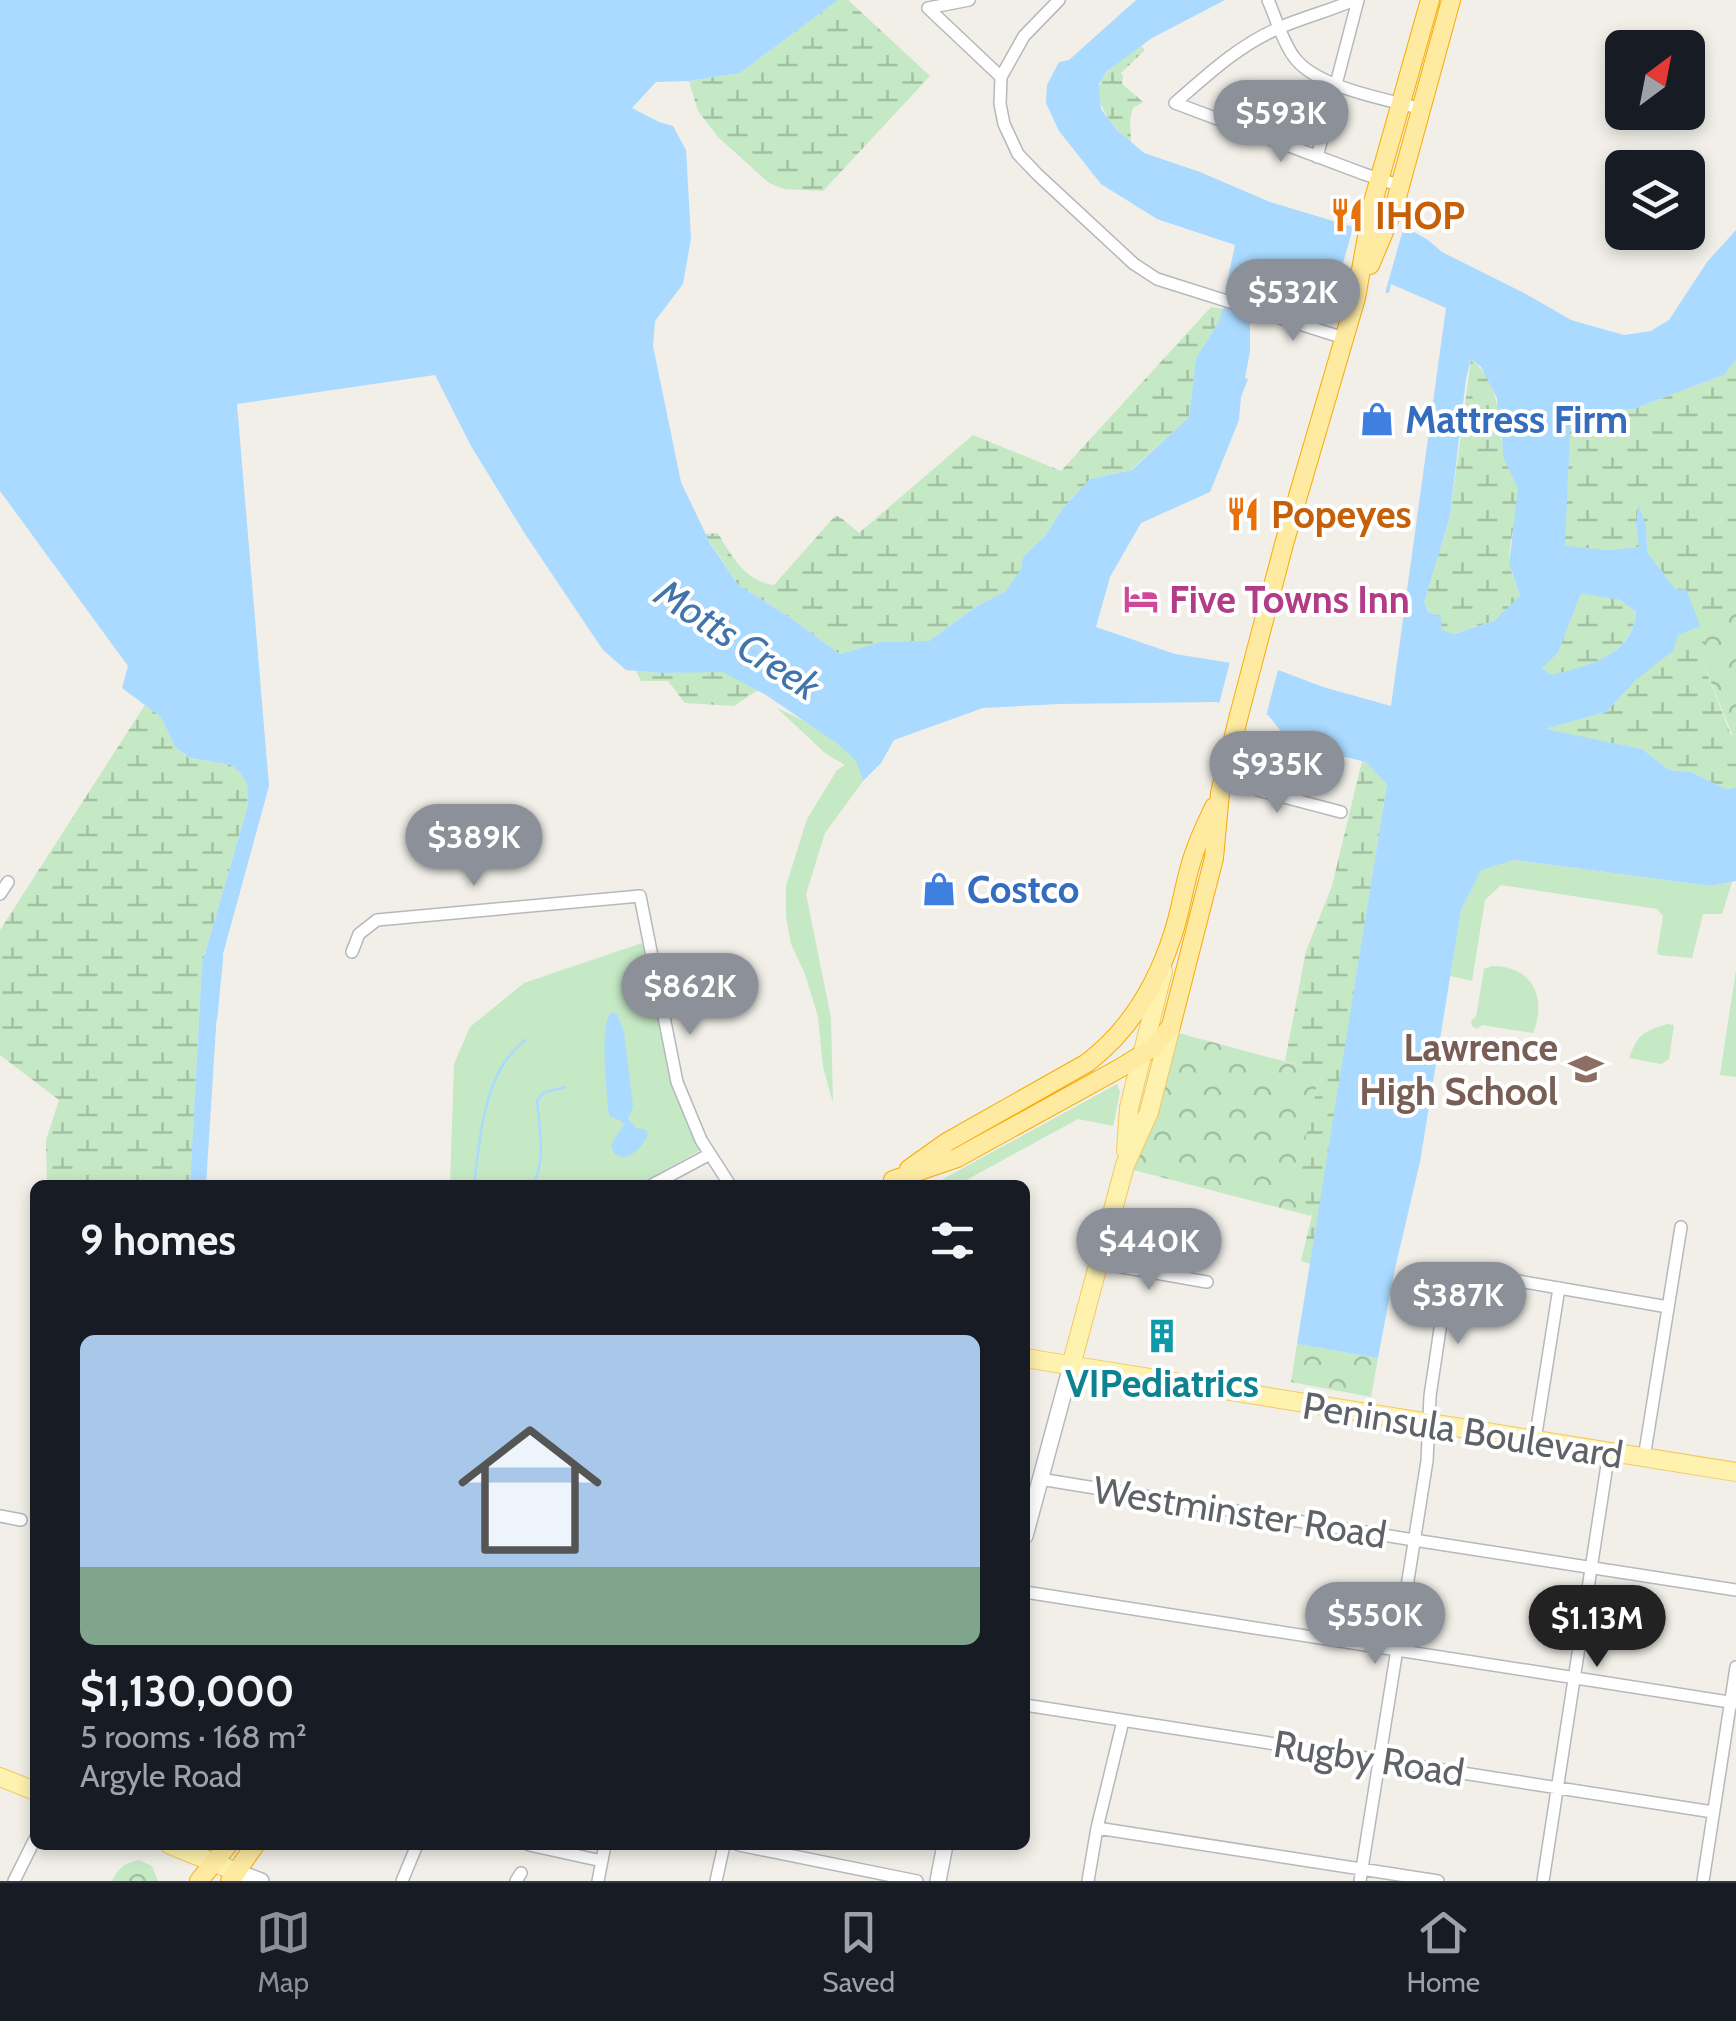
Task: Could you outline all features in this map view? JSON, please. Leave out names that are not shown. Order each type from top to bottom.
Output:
[{"type":"highway","points":[[892,1180],[947,1142],[1064,1078],[1099,1054],[1133,1016],[1172,937],[1194,854],[1221,787],[1367,260],[1373,202],[1430,0]]},
{"type":"highway","points":[[1367,260],[1394,208],[1452,0]]},
{"type":"highway","points":[[896,1180],[957,1158],[1140,1057],[1159,1042],[1171,1026],[1214,858],[1221,787]]},
{"type":"highway","points":[[198,1881],[224,1850]]},
{"type":"highway","points":[[234,1876],[252,1850]]},
{"type":"main road","points":[[1125,1164],[1128,1108],[1172,937]]},
{"type":"main road","points":[[1030,1517],[1125,1164],[1149,1112],[1171,1026]]},
{"type":"main road","name":"Peninsula Boulevard","points":[[1030,1359],[1736,1472]]},
{"type":"main road","points":[[0,1777],[30,1789]]},
{"type":"main road","points":[[183,1850],[214,1862],[234,1876],[261,1881]]},
{"type":"main road","points":[[938,1881],[944,1850]]},
{"type":"street","points":[[969,0],[928,8],[1001,78]]},
{"type":"street","points":[[1059,0],[1024,36],[1001,78],[1004,124],[1018,154],[1134,264],[1157,278],[1344,338]]},
{"type":"street","points":[[1268,0],[1290,52],[1300,64],[1337,84],[1422,110]]},
{"type":"street","points":[[1356,0],[1280,27],[1234,54],[1175,103],[1400,186]]},
{"type":"street","points":[[1318,157],[1356,0]]},
{"type":"street","points":[[1221,787],[1341,812]]},
{"type":"street","points":[[0,894],[8,882]]},
{"type":"street","points":[[352,952],[359,934],[377,920],[640,896],[677,1082],[702,1140],[727,1180]]},
{"type":"street","points":[[661,1180],[710,1154]]},
{"type":"street","points":[[1644,1458],[1681,1227]]},
{"type":"street","points":[[1099,1262],[1207,1282]]},
{"type":"street","points":[[1361,1875],[1426,1460],[1430,1396],[1449,1270],[1558,1294],[1668,1308]]},
{"type":"street","points":[[1535,1440],[1558,1294]]},
{"type":"street","points":[[1543,1881],[1609,1452]]},
{"type":"street","name":"Westminster Road","points":[[1040,1479],[1736,1590]]},
{"type":"street","points":[[0,1516],[21,1520]]},
{"type":"street","points":[[1030,1593],[1733,1702]]},
{"type":"street","points":[[1702,1881],[1736,1667]]},
{"type":"street","name":"Rugby Road","points":[[1030,1706],[1713,1812]]},
{"type":"street","points":[[1088,1881],[1123,1720]]},
{"type":"street","points":[[1097,1828],[1361,1875],[1438,1881]]},
{"type":"street","points":[[14,1881],[30,1849]]},
{"type":"street","points":[[402,1881],[415,1850]]},
{"type":"street","points":[[553,1850],[602,1860]]},
{"type":"street","points":[[598,1881],[605,1850]]},
{"type":"street","points":[[716,1881],[723,1850]]},
{"type":"street","points":[[764,1850],[917,1881]]},
{"type":"green space","points":[[838,0],[848,0],[930,76],[823,191],[784,189],[769,183],[718,137],[698,111],[689,81],[740,73]]},
{"type":"green space","points":[[1141,46],[1145,50],[1121,73],[1122,84],[1143,102],[1133,108],[1131,143],[1103,109],[1099,89],[1109,70]]},
{"type":"green space","points":[[1211,307],[1224,309],[1196,358],[1189,417],[1131,470],[1090,479],[1062,509],[1046,535],[1023,557],[1021,569],[1006,592],[977,606],[929,641],[880,642],[840,654],[738,585],[705,534],[718,533],[747,573],[774,585],[835,516],[859,533],[973,435],[1061,471]]},
{"type":"green space","points":[[1471,359],[1493,390],[1504,457],[1518,488],[1509,557],[1520,597],[1494,621],[1452,634],[1441,630],[1424,603],[1450,516]]},
{"type":"green space","points":[[1736,360],[1736,596],[1713,623],[1700,655],[1731,735],[1736,736],[1736,787],[1729,791],[1691,772],[1669,770],[1642,749],[1542,730],[1606,712],[1637,679],[1676,590],[1647,552],[1646,526],[1636,524],[1640,547],[1564,547],[1571,411],[1633,409],[1724,375]]},
{"type":"green space","points":[[1581,592],[1620,600],[1636,612],[1633,627],[1606,657],[1552,676],[1542,668],[1558,653]]},
{"type":"green space","points":[[1736,596],[1736,744],[1700,655],[1700,626]]},
{"type":"green space","points":[[636,671],[723,671],[758,690],[734,706],[685,703],[668,681],[641,681]]},
{"type":"green space","points":[[145,705],[161,717],[175,747],[189,758],[231,765],[247,782],[248,805],[202,964],[190,1180],[47,1180],[46,1140],[59,1100],[0,1055],[0,930]]},
{"type":"green space","points":[[777,708],[838,742],[856,760],[863,781],[825,833],[806,894],[831,1018],[833,1103],[823,1067],[818,1017],[791,944],[786,886],[807,819],[837,770],[845,765],[825,753]]},
{"type":"green space","points":[[1362,761],[1387,783],[1311,1264],[1301,1261],[1312,1215],[1302,1195],[1297,1170],[1317,1084],[1305,1067],[1285,1061],[1306,951],[1332,886]]},
{"type":"green space","points":[[1514,860],[1711,886],[1732,882],[1722,914],[1703,914],[1692,958],[1659,955],[1663,916],[1657,909],[1501,885],[1485,900],[1472,981],[1450,976],[1461,910],[1481,869]]},
{"type":"green space","points":[[642,943],[664,1041],[704,1148],[647,1180],[450,1180],[454,1064],[470,1027],[524,983]]},
{"type":"green space","points":[[1492,966],[1518,972],[1533,986],[1538,1008],[1533,1033],[1472,1026],[1484,969]]},
{"type":"green space","points":[[1736,970],[1736,1077],[1720,1075]]},
{"type":"green space","points":[[1667,1024],[1674,1025],[1669,1059],[1661,1064],[1629,1058],[1642,1035]]},
{"type":"green space","points":[[1171,1031],[1305,1067],[1317,1084],[1311,1117],[1311,1216],[1126,1168]]},
{"type":"green space","points":[[1117,1084],[1120,1092],[1113,1126],[1078,1119],[966,1180],[941,1180]]},
{"type":"green space","points":[[1297,1344],[1378,1358],[1371,1397],[1291,1382]]},
{"type":"green space","points":[[139,1860],[152,1866],[158,1881],[112,1881],[123,1867]]},
{"type":"water","name":"Motts Creek","points":[[0,0],[838,0],[740,73],[656,82],[632,108],[673,126],[686,150],[691,238],[683,284],[655,321],[653,346],[681,482],[710,543],[738,585],[840,654],[880,642],[929,641],[977,606],[1005,592],[1021,569],[1023,557],[1046,535],[1062,509],[1090,479],[1132,470],[1189,417],[1196,358],[1218,323],[1229,294],[1225,292],[1235,245],[1157,219],[1101,184],[1059,131],[1046,103],[1047,85],[1059,62],[1069,60],[1136,0],[1225,0],[1152,38],[1106,72],[1099,84],[1101,109],[1117,130],[1144,153],[1270,202],[1350,226],[1393,235],[1407,228],[1442,252],[1571,320],[1624,335],[1651,331],[1669,320],[1707,262],[1736,230],[1736,360],[1724,375],[1633,409],[1571,411],[1565,546],[1609,550],[1639,547],[1638,504],[1646,526],[1647,552],[1676,590],[1686,589],[1700,626],[1678,635],[1673,651],[1637,679],[1606,712],[1545,729],[1642,749],[1669,770],[1691,772],[1728,790],[1736,787],[1736,881],[1711,886],[1514,860],[1481,870],[1461,910],[1420,1162],[1378,1358],[1297,1344],[1387,784],[1366,762],[1291,744],[1268,715],[1216,702],[1058,704],[983,708],[894,740],[881,763],[863,781],[856,761],[838,744],[766,695],[723,672],[626,670],[603,650],[471,446],[435,375],[237,404],[269,786],[220,965],[206,1180],[190,1180],[202,964],[248,805],[247,783],[231,765],[190,758],[175,747],[161,717],[122,688],[128,666],[0,491]],"holes":[[[1265,259],[1389,293],[1391,284],[1446,308],[1391,706],[1281,671],[1175,654],[1096,627],[1110,577],[1141,523],[1210,492],[1239,420],[1248,379],[1245,378],[1250,321]],[[1471,359],[1481,367],[1497,398],[1503,456],[1518,489],[1509,564],[1520,596],[1494,621],[1453,634],[1442,630],[1441,617],[1429,612],[1424,603],[1450,516]],[[1581,593],[1620,600],[1636,612],[1633,627],[1627,639],[1606,657],[1551,675],[1542,668],[1558,653]]]},
{"type":"water","points":[[611,1012],[617,1014],[624,1032],[633,1106],[628,1119],[648,1135],[638,1149],[623,1158],[611,1147],[624,1125],[610,1117],[608,1110],[605,1045]]},
{"type":"pier","points":[[1355,221],[1393,230],[1404,226],[1384,297],[1337,284]]},
{"type":"pier","points":[[1231,658],[1279,666],[1265,720],[1218,708]]},
{"type":"waterway","points":[[216,1019],[222,957]]},
{"type":"waterway","points":[[475,1180],[491,1091],[504,1063],[525,1040]]},
{"type":"waterway","points":[[535,1180],[541,1155],[537,1101],[543,1093],[565,1087]]},
{"type":"place","name":"IHOP","points":[[1347,215]]},
{"type":"place","name":"Mattress Firm","points":[[1377,419]]},
{"type":"place","name":"Popeyes","points":[[1243,514]]},
{"type":"place","name":"Five Towns Inn","points":[[1141,599]]},
{"type":"place","name":"Costco","points":[[939,889]]},
{"type":"place","name":"Lawrence High School","points":[[1586,1069]]},
{"type":"place","name":"VIPediatrics","points":[[1162,1336]]}]
